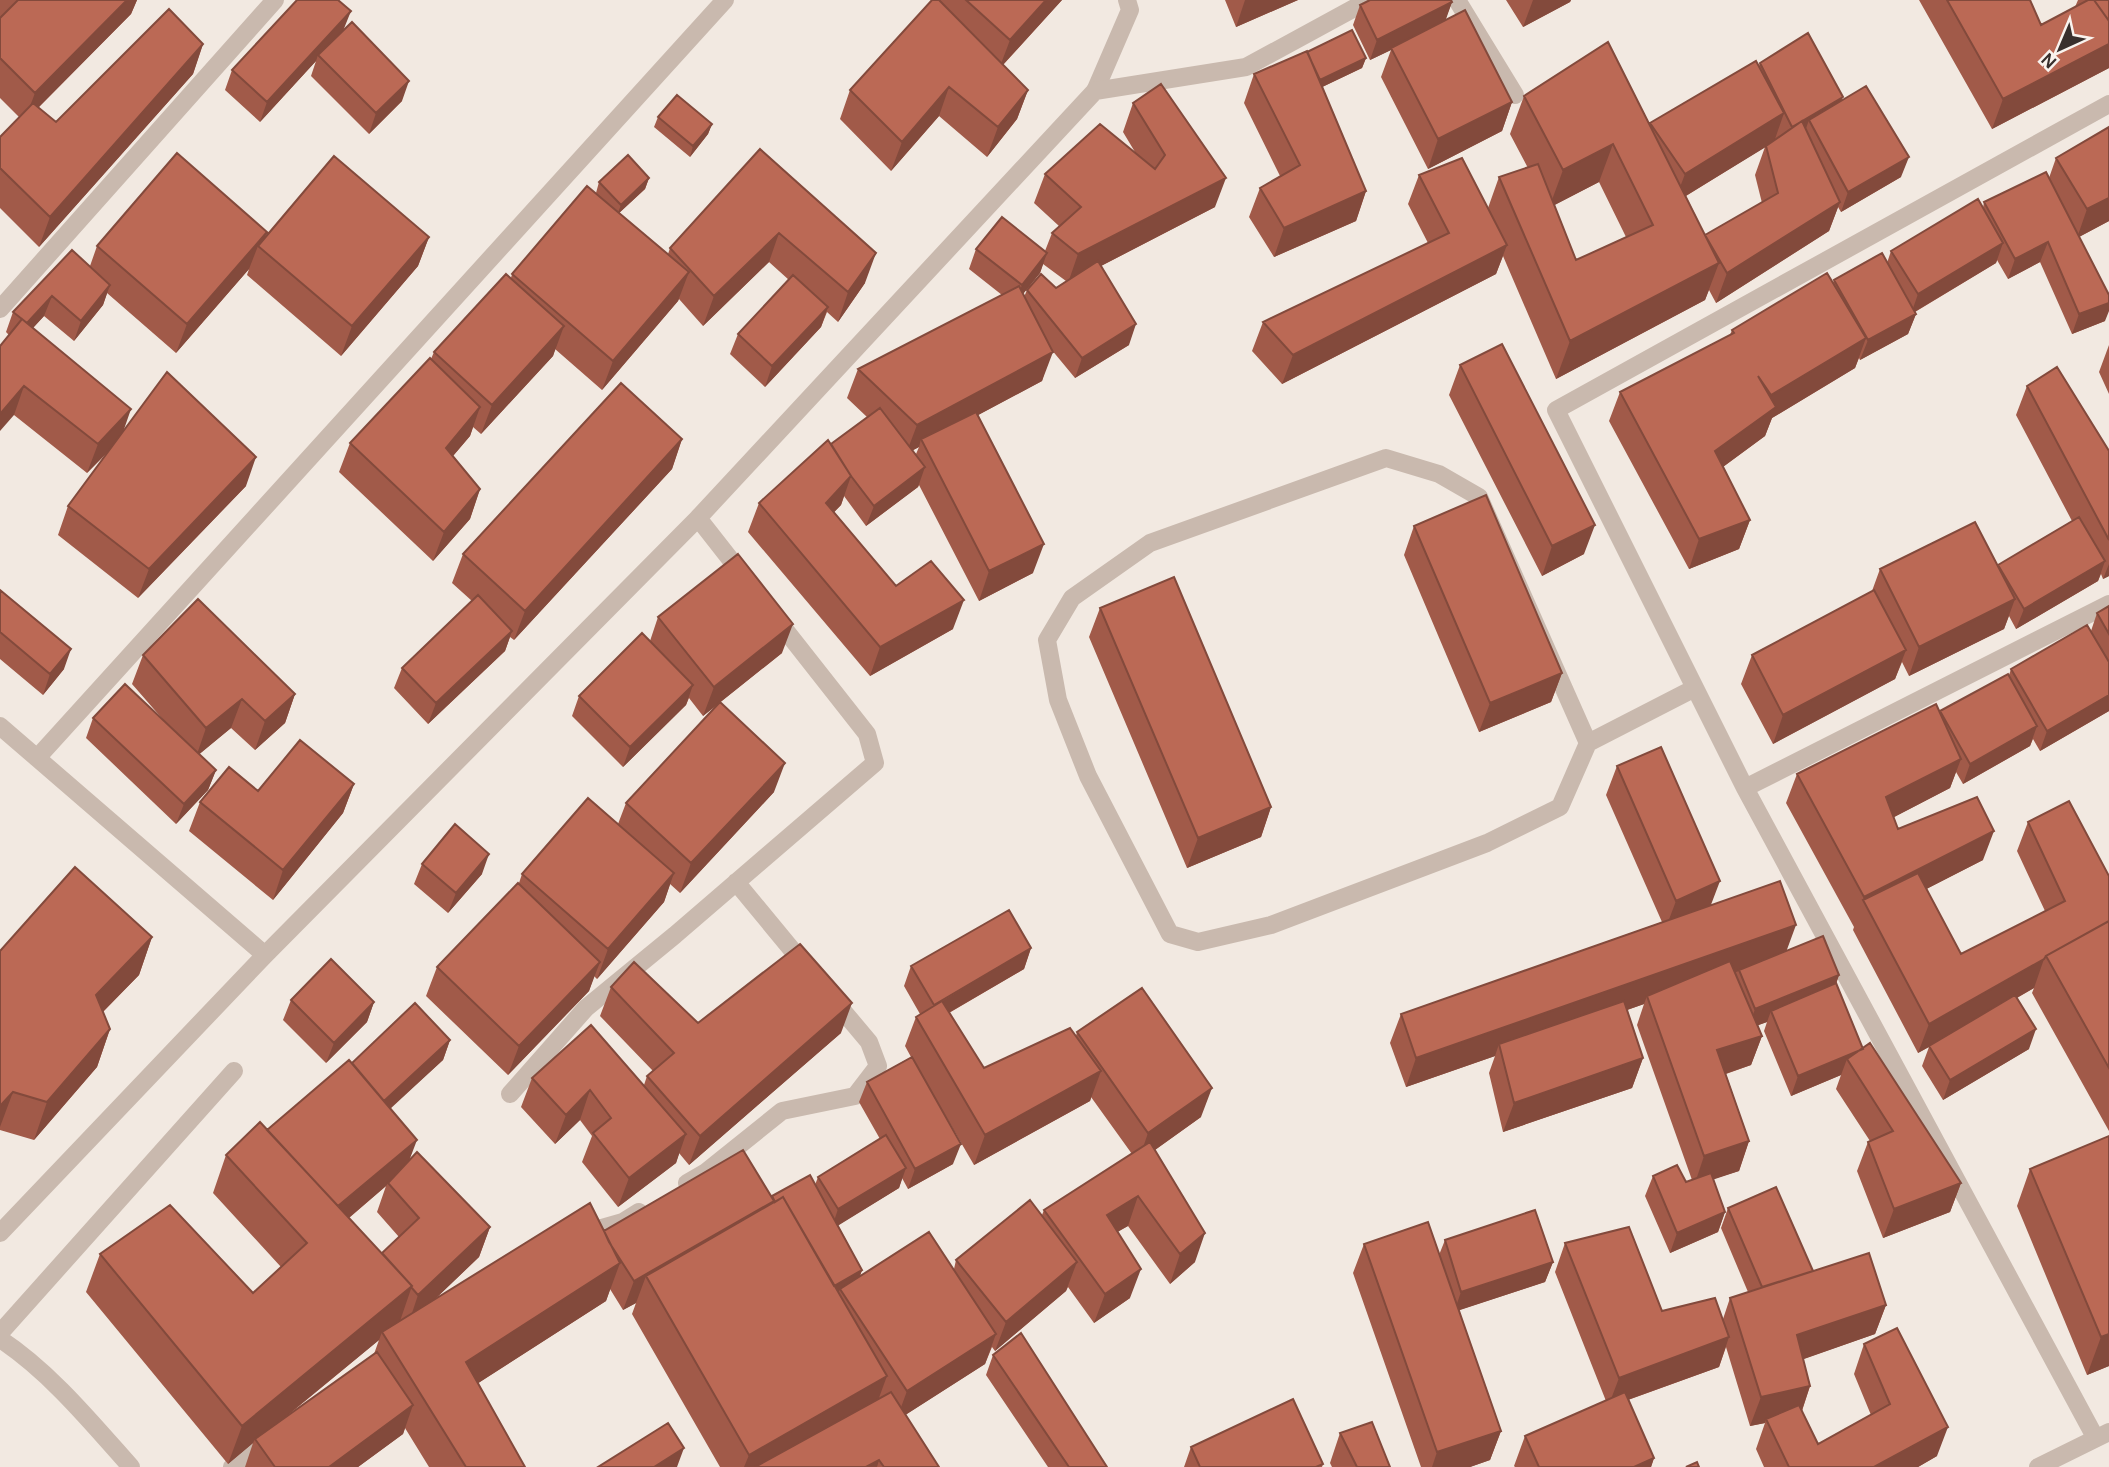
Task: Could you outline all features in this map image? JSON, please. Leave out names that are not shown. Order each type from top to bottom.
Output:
[{"type":"street","points":[[0,309],[275,0]]},
{"type":"street","points":[[37,758],[725,0]]},
{"type":"street","points":[[0,1233],[265,955],[698,518],[1094,91],[1130,10],[1127,0]]},
{"type":"street","points":[[1094,91],[1246,67],[1369,0]]},
{"type":"street","points":[[1457,0],[1515,95]]},
{"type":"street","points":[[2038,1467],[2102,1435],[1941,1155],[1745,788],[1556,410],[2109,104]]},
{"type":"street","points":[[1588,743],[1479,498],[1439,474],[1386,458],[1150,543],[1072,598],[1047,640],[1058,700],[1088,776],[1170,934],[1198,942],[1271,925],[1487,843],[1560,807],[1588,743],[1695,688]]},
{"type":"street","points":[[510,1094],[586,1007],[875,763],[867,734],[698,518]]},
{"type":"street","points":[[1745,788],[2109,604]]},
{"type":"street","points":[[0,726],[265,955]]},
{"type":"street","points":[[561,1236],[586,1233],[623,1222],[706,1172],[782,1111],[855,1096],[878,1066],[869,1042],[736,882]]},
{"type":"street","points":[[0,1333],[234,1071]]},
{"type":"street","points":[[0,1339],[22,1354],[91,1422],[131,1467]]},
{"type":"street","points":[[232,1467],[287,1424]]},
{"type":"building","points":[[18,0],[127,0],[35,93],[0,58],[0,18]]},
{"type":"building","points":[[297,0],[338,0],[351,11],[267,102],[232,70]]},
{"type":"building","points":[[932,0],[939,0],[1028,90],[998,127],[949,87],[902,142],[850,90]]},
{"type":"building","points":[[966,0],[1046,0],[1010,40]]},
{"type":"building","points":[[1370,0],[1452,2],[1377,40],[1360,5]]},
{"type":"building","points":[[1947,0],[2030,0],[2041,25],[2088,0],[2094,0],[2109,21],[2109,44],[2003,99]]},
{"type":"building","points":[[2094,0],[2109,0],[2109,21]]},
{"type":"building","points":[[169,9],[203,44],[50,217],[0,168],[0,137],[33,103],[56,122]]},
{"type":"building","points":[[1465,10],[1512,102],[1438,139],[1391,48]]},
{"type":"building","points":[[352,22],[409,81],[376,113],[318,55]]},
{"type":"building","points":[[1352,30],[1366,58],[1320,80],[1307,52]]},
{"type":"building","points":[[1808,33],[1843,97],[1792,127],[1760,63]]},
{"type":"building","points":[[1608,42],[1719,263],[1570,341],[1499,177],[1538,164],[1576,260],[1653,225],[1613,144],[1563,170],[1524,96]]},
{"type":"building","points":[[1307,51],[1366,191],[1284,228],[1260,188],[1300,165],[1254,74]]},
{"type":"building","points":[[1756,61],[1784,113],[1685,174],[1650,123]]},
{"type":"building","points":[[1161,84],[1226,178],[1078,254],[1052,233],[1081,207],[1045,174],[1100,124],[1155,169],[1165,155],[1133,103]]},
{"type":"building","points":[[1866,86],[1909,157],[1848,192],[1809,120]]},
{"type":"building","points":[[677,95],[712,124],[693,146],[658,117]]},
{"type":"building","points":[[1802,121],[1840,202],[1727,273],[1705,235],[1778,193],[1766,146]]},
{"type":"building","points":[[2109,127],[2109,198],[2087,209],[2056,158]]},
{"type":"building","points":[[760,149],[876,253],[848,292],[779,233],[714,296],[670,248]]},
{"type":"building","points":[[177,153],[267,232],[187,324],[97,246]]},
{"type":"building","points":[[628,155],[649,178],[621,205],[599,182]]},
{"type":"building","points":[[334,156],[429,237],[352,326],[258,246]]},
{"type":"building","points":[[1462,158],[1507,245],[1293,355],[1263,322],[1449,233],[1419,175]]},
{"type":"building","points":[[2046,172],[2109,295],[2109,303],[2079,314],[2048,242],[2015,259],[1984,202]]},
{"type":"building","points":[[587,186],[689,272],[613,361],[512,274]]},
{"type":"building","points":[[1978,199],[2003,243],[1918,294],[1891,251]]},
{"type":"building","points":[[1002,217],[1047,253],[1022,285],[976,249]]},
{"type":"building","points":[[72,250],[110,285],[81,321],[52,296],[27,323],[13,312]]},
{"type":"building","points":[[1882,253],[1916,314],[1868,340],[1834,280]]},
{"type":"building","points":[[1098,261],[1136,324],[1082,358],[1027,290],[1041,274],[1056,288]]},
{"type":"building","points":[[1827,273],[1866,338],[1771,395],[1758,376],[1776,407],[1715,451],[1750,520],[1699,539],[1620,392],[1734,333],[1732,330]]},
{"type":"building","points":[[506,274],[564,326],[492,405],[434,352]]},
{"type":"building","points":[[793,275],[828,307],[772,366],[738,334]]},
{"type":"building","points":[[1019,286],[1053,352],[917,425],[858,369]]},
{"type":"building","points":[[22,319],[131,409],[98,444],[24,386],[0,414],[0,346]]},
{"type":"building","points":[[1502,344],[1595,525],[1552,546],[1460,365]]},
{"type":"building","points":[[430,358],[480,407],[446,448],[480,489],[444,532],[350,443]]},
{"type":"building","points":[[2057,367],[2109,451],[2109,540],[2027,386]]},
{"type":"building","points":[[167,372],[256,457],[149,569],[68,506]]},
{"type":"building","points":[[621,383],[682,439],[525,611],[463,554]]},
{"type":"building","points":[[880,408],[925,467],[874,506],[831,444]]},
{"type":"building","points":[[976,412],[1044,544],[989,571],[921,439]]},
{"type":"building","points":[[828,440],[851,476],[826,503],[896,586],[931,561],[964,600],[880,647],[759,503]]},
{"type":"building","points":[[1486,495],[1562,673],[1490,703],[1414,526]]},
{"type":"building","points":[[2079,517],[2105,561],[2024,609],[1998,565]]},
{"type":"building","points":[[1975,522],[2015,599],[1919,647],[1880,569]]},
{"type":"building","points":[[738,554],[793,624],[714,687],[658,617]]},
{"type":"building","points":[[1174,577],[1271,807],[1198,838],[1100,608]]},
{"type":"building","points":[[0,590],[71,649],[50,674],[0,632]]},
{"type":"building","points":[[1874,590],[1906,650],[1783,715],[1752,655]]},
{"type":"building","points":[[478,595],[512,631],[436,703],[402,668]]},
{"type":"building","points":[[198,599],[295,694],[265,721],[242,699],[206,728],[143,655]]},
{"type":"building","points":[[2109,606],[2109,634],[2097,613]]},
{"type":"building","points":[[2087,625],[2109,662],[2109,695],[2047,731],[2011,669]]},
{"type":"building","points":[[642,633],[693,685],[630,747],[579,696]]},
{"type":"building","points":[[2008,674],[2037,726],[1970,764],[1940,711]]},
{"type":"building","points":[[125,684],[216,770],[184,804],[93,718]]},
{"type":"building","points":[[720,702],[785,763],[691,863],[626,803]]},
{"type":"building","points":[[1936,704],[1961,759],[1886,797],[1898,829],[1977,797],[1994,831],[1864,897],[1797,774]]},
{"type":"building","points":[[300,740],[354,784],[283,870],[200,802],[229,767],[258,791]]},
{"type":"building","points":[[1661,747],[1720,881],[1676,901],[1617,766]]},
{"type":"building","points":[[588,798],[674,873],[608,949],[522,874]]},
{"type":"building","points":[[2069,801],[2109,876],[2109,921],[1929,1024],[1863,900],[1918,873],[1961,954],[2065,901],[2028,822]]},
{"type":"building","points":[[455,824],[489,854],[456,893],[422,864]]},
{"type":"building","points":[[75,867],[152,937],[96,995],[110,1029],[47,1102],[13,1092],[0,1106],[0,951]]},
{"type":"building","points":[[1780,881],[1796,925],[1416,1058],[1401,1014]]},
{"type":"building","points":[[518,883],[600,962],[519,1046],[437,967]]},
{"type":"building","points":[[1009,910],[1031,948],[934,1005],[911,966]]},
{"type":"building","points":[[2109,921],[2109,1068],[2046,956]]},
{"type":"building","points":[[1823,936],[1839,975],[1755,1009],[1739,970]]},
{"type":"building","points":[[800,944],[852,1003],[700,1136],[647,1076],[674,1053],[611,987],[634,962],[698,1023]]},
{"type":"building","points":[[331,959],[374,1002],[334,1043],[291,1000]]},
{"type":"building","points":[[1730,961],[1762,1036],[1717,1050],[1749,1141],[1704,1156],[1647,996]]},
{"type":"building","points":[[1836,983],[1863,1049],[1798,1076],[1771,1011]]},
{"type":"building","points":[[1142,988],[1212,1088],[1148,1133],[1077,1032]]},
{"type":"building","points":[[2015,995],[2036,1029],[1950,1080],[1929,1046]]},
{"type":"building","points":[[942,1001],[984,1068],[1070,1028],[1101,1071],[985,1135],[916,1017]]},
{"type":"building","points":[[1624,1001],[1643,1058],[1514,1103],[1499,1044]]},
{"type":"building","points":[[415,1003],[450,1040],[384,1101],[352,1063]]},
{"type":"building","points":[[591,1025],[686,1134],[629,1178],[593,1133],[611,1118],[590,1090],[566,1115],[532,1078]]},
{"type":"building","points":[[1870,1043],[1961,1183],[1894,1209],[1868,1142],[1893,1131],[1847,1059]]},
{"type":"building","points":[[912,1057],[961,1144],[915,1169],[867,1082]]},
{"type":"building","points":[[349,1060],[417,1140],[338,1206],[267,1130]]},
{"type":"building","points":[[260,1122],[412,1286],[242,1426],[100,1254],[170,1205],[253,1293],[307,1243],[226,1155]]},
{"type":"building","points":[[886,1135],[906,1168],[838,1209],[818,1177]]},
{"type":"building","points":[[2109,1136],[2109,1334],[2101,1337],[2030,1169]]},
{"type":"building","points":[[1150,1142],[1205,1233],[1180,1254],[1138,1196],[1107,1215],[1141,1269],[1105,1294],[1044,1210]]},
{"type":"building","points":[[743,1150],[774,1201],[634,1281],[604,1231]]},
{"type":"building","points":[[417,1152],[490,1227],[418,1295],[382,1253],[419,1218],[388,1183]]},
{"type":"building","points":[[1677,1165],[1686,1182],[1711,1173],[1725,1212],[1677,1233],[1653,1176]]},
{"type":"building","points":[[810,1175],[862,1270],[834,1286],[783,1197],[775,1202],[772,1196]]},
{"type":"building","points":[[1776,1187],[1813,1271],[1762,1287],[1728,1208]]},
{"type":"building","points":[[783,1197],[887,1376],[749,1455],[646,1276]]},
{"type":"building","points":[[1030,1200],[1077,1262],[1006,1322],[956,1260]]},
{"type":"building","points":[[590,1203],[620,1263],[466,1362],[525,1467],[466,1467],[382,1332]]},
{"type":"building","points":[[1535,1210],[1553,1262],[1461,1292],[1445,1240]]},
{"type":"building","points":[[1428,1222],[1501,1431],[1437,1452],[1364,1244]]},
{"type":"building","points":[[1629,1227],[1662,1311],[1715,1298],[1729,1337],[1619,1378],[1565,1243]]},
{"type":"building","points":[[929,1232],[996,1334],[907,1391],[840,1289]]},
{"type":"building","points":[[1869,1253],[1886,1305],[1797,1335],[1810,1386],[1761,1397],[1730,1298]]},
{"type":"building","points":[[1897,1328],[1948,1427],[1874,1467],[1789,1467],[1766,1419],[1799,1405],[1818,1444],[1890,1404],[1864,1344]]},
{"type":"building","points":[[1021,1333],[1107,1467],[1069,1467],[993,1355]]},
{"type":"building","points":[[377,1352],[413,1405],[329,1467],[275,1467],[255,1439]]},
{"type":"building","points":[[891,1392],[939,1467],[884,1467],[879,1460],[866,1467],[755,1467]]},
{"type":"building","points":[[1625,1392],[1654,1458],[1634,1467],[1539,1467],[1525,1436]]},
{"type":"building","points":[[1293,1399],[1323,1464],[1316,1467],[1200,1467],[1191,1447]]},
{"type":"building","points":[[1372,1422],[1390,1467],[1357,1467],[1340,1433]]},
{"type":"building","points":[[668,1423],[684,1448],[654,1467],[598,1467]]},
{"type":"building","points":[[1697,1462],[1699,1467],[1686,1467]]}]
